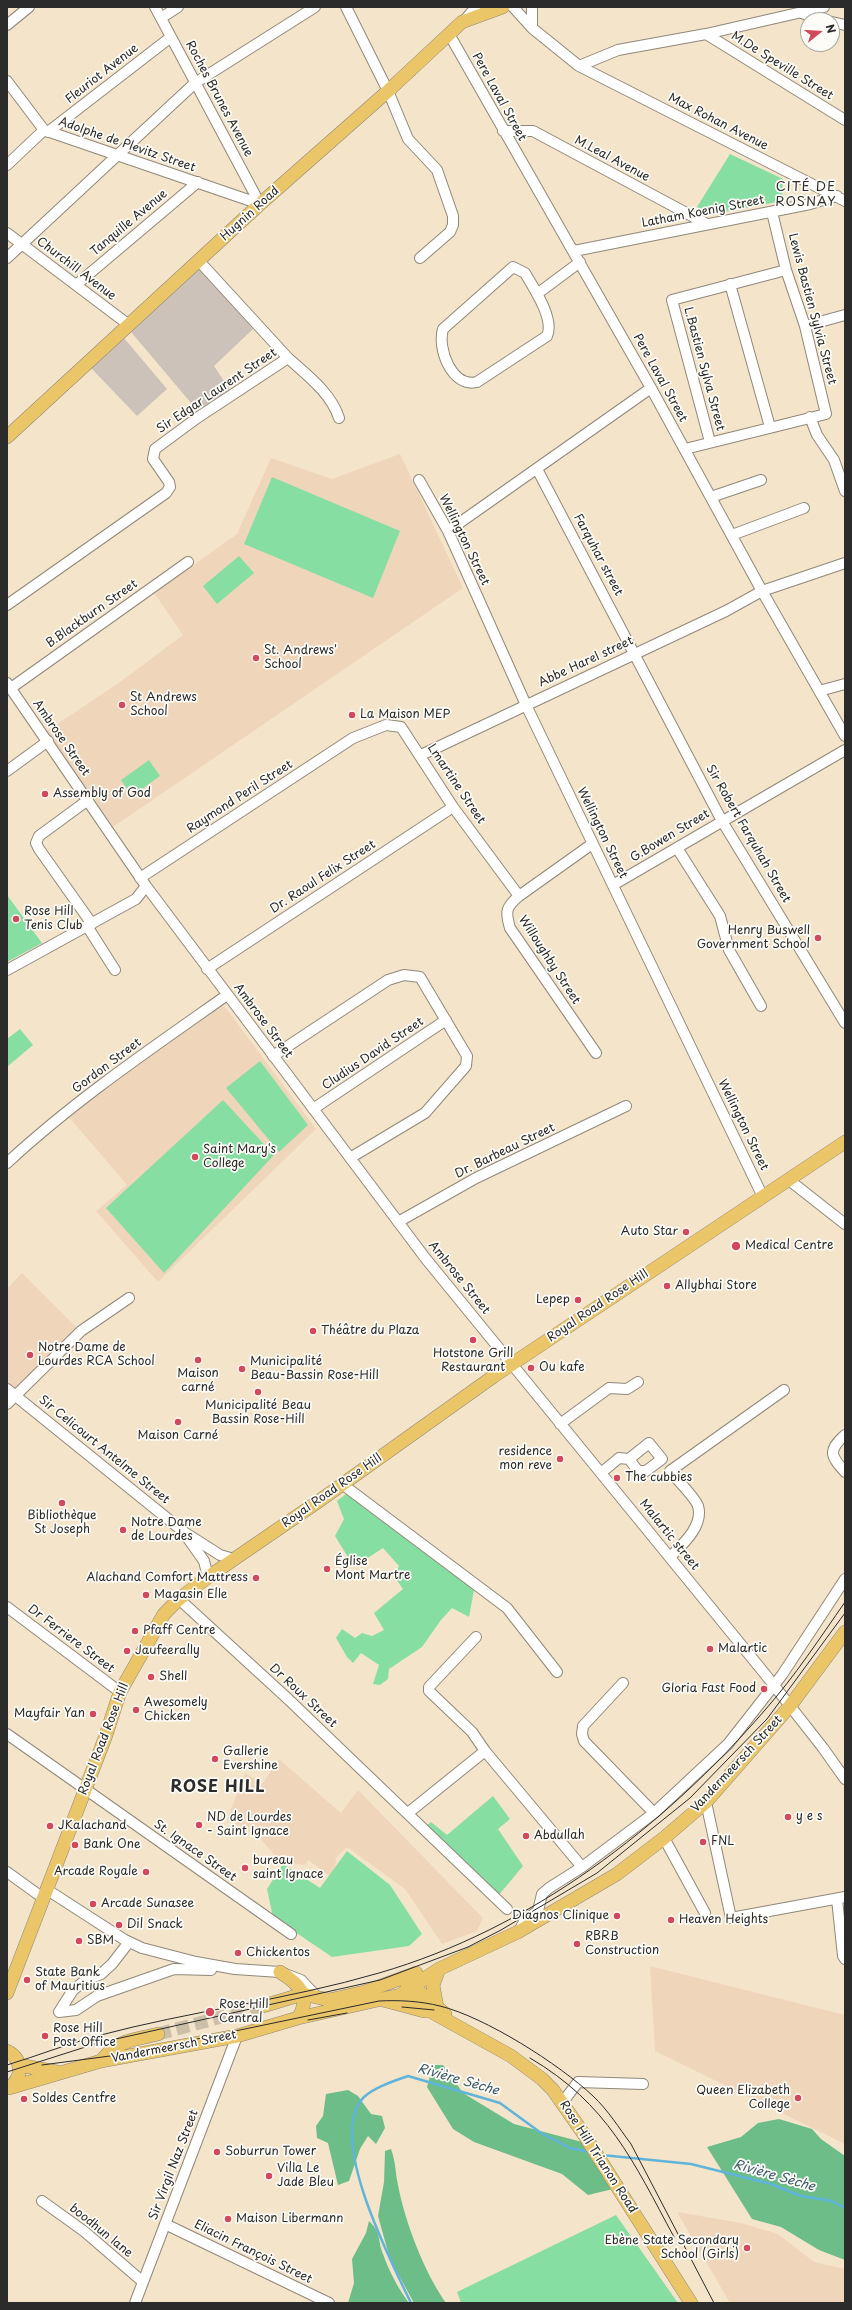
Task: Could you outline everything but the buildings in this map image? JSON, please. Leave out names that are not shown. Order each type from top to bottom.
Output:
[{"type":"main road","name":"Hugnin Road","points":[[7,437],[260,204],[388,91],[462,22],[503,7]]},
{"type":"main road","name":"Royal Road Rose Hill","points":[[7,1993],[105,1738],[120,1692],[152,1631],[164,1614],[179,1599],[208,1577],[513,1363],[845,1142]]},
{"type":"main road","name":"Vandermeersch Street","points":[[8,2088],[101,2061],[237,2036],[298,2018],[400,1995],[439,1969],[486,1949],[518,1932],[617,1874],[664,1838],[706,1802],[790,1706],[845,1632]]},
{"type":"main road","name":"Vandermeersch Street","points":[[303,1994],[329,2000],[364,1992],[486,1949]]},
{"type":"main road","points":[[380,1999],[434,2010],[432,1989],[439,1969]]},
{"type":"main road","points":[[280,1972],[299,1986],[303,1994],[303,2010],[298,2018]]},
{"type":"main road","points":[[364,1992],[375,1991],[402,1984],[410,1987],[410,1979],[416,1973]]},
{"type":"main road","name":"Rose Hill Trianon Road","points":[[410,1987],[434,2010],[511,2056],[542,2079],[562,2103],[583,2133],[691,2303]]},
{"type":"main road","points":[[263,2006],[303,1994]]},
{"type":"main road","points":[[101,2061],[112,2048],[118,2044],[158,2034]]},
{"type":"main road","points":[[8,2050],[14,2055],[19,2065],[17,2080],[8,2088]]},
{"type":"main road","points":[[19,2065],[62,2073]]},
{"type":"street","points":[[7,26],[29,7]]},
{"type":"street","name":"Roches Brunes Avenue","points":[[155,7],[260,204]]},
{"type":"street","points":[[161,18],[178,7]]},
{"type":"street","points":[[7,258],[196,83],[315,7]]},
{"type":"street","points":[[346,7],[388,91],[408,139],[437,170],[453,216],[453,225],[450,232],[420,258]]},
{"type":"street","points":[[462,22],[476,7]]},
{"type":"street","name":"Max Rohan Avenue","points":[[513,7],[532,28],[579,66],[841,199]]},
{"type":"street","points":[[532,7],[532,28]]},
{"type":"street","points":[[579,66],[618,50],[706,34],[824,7]]},
{"type":"street","name":"Pere Laval Street","points":[[449,34],[503,131],[574,251],[685,449],[762,591],[845,736]]},
{"type":"street","name":"M.De Speville Street","points":[[706,34],[845,120]]},
{"type":"street","name":"Fleuriot Avenue","points":[[7,165],[46,131],[171,37]]},
{"type":"street","name":"Adolphe de Plevitz Street","points":[[9,86],[46,131],[119,154],[260,204]]},
{"type":"street","name":"M.Leal Avenue","points":[[503,131],[533,131],[705,224]]},
{"type":"street","name":"Tanquille Avenue","points":[[76,285],[198,182]]},
{"type":"street","name":"Latham Koenig Street","points":[[574,251],[705,224],[841,199]]},
{"type":"street","name":"Lewis Bastien Sylvia Street","points":[[772,212],[786,270],[805,326],[826,414],[810,417]]},
{"type":"street","name":"Churchill Avenue","points":[[7,233],[129,325]]},
{"type":"street","name":"Sir Edgar Laurent Street","points":[[7,605],[166,492],[170,488],[170,482],[153,460],[155,449],[197,418],[288,358],[198,261]]},
{"type":"street","points":[[537,294],[580,262]]},
{"type":"street","points":[[513,268],[525,273],[537,294],[548,319],[547,336],[477,382],[465,382],[454,374],[442,346],[442,334],[448,324],[513,268]]},
{"type":"street","name":"L.Bastien Sylva Street","points":[[710,442],[672,300],[786,270]]},
{"type":"street","points":[[730,284],[770,427]]},
{"type":"street","points":[[805,326],[845,316]]},
{"type":"street","points":[[288,358],[320,387],[336,406],[339,418]]},
{"type":"street","points":[[448,531],[651,388]]},
{"type":"street","points":[[685,449],[810,417],[816,435],[834,460],[845,491]]},
{"type":"street","name":"Farquhar street","points":[[537,469],[635,653]]},
{"type":"street","name":"Wellington Street","points":[[419,480],[448,531],[526,705],[763,1197]]},
{"type":"street","points":[[711,497],[761,480]]},
{"type":"street","points":[[732,535],[804,508]]},
{"type":"street","name":"B.Blackburn Street","points":[[9,686],[188,562]]},
{"type":"street","name":"Abbe Harel street","points":[[421,755],[726,611],[762,591],[845,563]]},
{"type":"street","name":"Sir Robert Farquhah Street","points":[[635,653],[722,821],[845,1023]]},
{"type":"street","points":[[819,691],[845,684]]},
{"type":"street","name":"Ambrose Street","points":[[9,686],[143,882],[227,995],[426,1259],[513,1363]]},
{"type":"street","name":"Lmartine Street","points":[[354,738],[386,726],[402,727],[453,807],[519,896]]},
{"type":"street","name":"Raymond Peril Street","points":[[7,970],[136,899],[143,882],[354,738]]},
{"type":"street","points":[[7,770],[48,741]]},
{"type":"street","name":"G.Bowen Street","points":[[613,885],[845,750]]},
{"type":"street","points":[[88,800],[38,836],[36,843],[89,925],[115,970]]},
{"type":"street","name":"Dr. Raoul Felix Street","points":[[208,969],[453,807]]},
{"type":"street","name":"Willoughby Street","points":[[592,844],[519,896],[508,905],[505,913],[510,928],[596,1053]]},
{"type":"street","points":[[677,848],[720,916],[729,950],[761,1006]]},
{"type":"street","points":[[273,1056],[388,980],[404,974],[420,977],[467,1056],[466,1066],[425,1113],[350,1158]]},
{"type":"street","name":"Gordon Street","points":[[8,1160],[44,1129],[113,1076],[227,995]]},
{"type":"street","name":"Cludius David Street","points":[[313,1109],[446,1020]]},
{"type":"street","name":"Dr. Barbeau Street","points":[[398,1222],[476,1178],[626,1106]]},
{"type":"street","points":[[789,1180],[845,1224]]},
{"type":"street","points":[[7,1404],[81,1331],[129,1298]]},
{"type":"street","name":"Malartic street","points":[[513,1363],[560,1424],[670,1556],[790,1706],[845,1779]]},
{"type":"street","points":[[560,1424],[609,1388],[627,1389],[638,1382]]},
{"type":"street","name":"Sir Celicourt Antelme Street","points":[[7,1389],[107,1468],[184,1532],[220,1555],[234,1559]]},
{"type":"street","points":[[670,1471],[784,1390]]},
{"type":"street","points":[[845,1435],[834,1444],[832,1450],[836,1462],[845,1472]]},
{"type":"street","points":[[601,1473],[619,1458],[629,1459],[649,1443],[698,1506],[698,1517],[694,1529],[686,1541],[670,1556]]},
{"type":"street","points":[[629,1459],[638,1472],[646,1471],[662,1459]]},
{"type":"street","points":[[342,1484],[507,1608],[557,1672]]},
{"type":"street","name":"Sir Celicourt Antelme Street","points":[[184,1532],[204,1561],[208,1577]]},
{"type":"street","points":[[518,1932],[525,1920],[538,1910],[542,1894],[582,1867],[654,1813],[728,1744],[774,1686],[845,1579]]},
{"type":"street","name":"Dr Roux Street","points":[[179,1599],[408,1813],[507,1909]]},
{"type":"street","name":"Dr Ferriere Street","points":[[7,1607],[120,1692]]},
{"type":"street","points":[[476,1637],[429,1689],[472,1732],[485,1751],[582,1867]]},
{"type":"street","points":[[623,1683],[583,1726],[582,1734],[584,1741],[654,1813]]},
{"type":"street","name":"St. Ignace Street","points":[[7,1734],[290,1934]]},
{"type":"street","points":[[408,1813],[485,1751]]},
{"type":"street","points":[[706,1802],[731,1918],[841,1898],[843,1956],[845,1959]]},
{"type":"street","points":[[664,1838],[705,1913]]},
{"type":"street","points":[[7,1872],[129,1942],[157,1952],[196,1962],[235,1969]]},
{"type":"street","points":[[129,1942],[112,1964],[101,1974],[86,1980],[73,1990],[59,2012],[76,2010],[97,1996],[174,1969],[235,1969],[280,1972],[301,1980],[317,1997]]},
{"type":"street","points":[[157,1952],[167,1971]]},
{"type":"street","name":"Sir Virgil Naz Street","points":[[135,2303],[237,2036]]},
{"type":"street","points":[[562,2103],[578,2082],[643,2084]]},
{"type":"street","name":"boodhun lane","points":[[42,2201],[85,2232],[143,2282]]},
{"type":"street","name":"Eliacin François Street","points":[[165,2224],[329,2303]]},
{"type":"shaded area","points":[[199,268],[253,329],[214,366],[230,390],[197,410],[131,332]]},
{"type":"shaded area","points":[[124,338],[167,389],[137,416],[91,368]]},
{"type":"shaded area","name":"St. Andrews' School","points":[[400,454],[463,588],[113,827],[44,733],[120,682],[183,635],[154,593],[237,534],[271,458],[332,479]]},
{"type":"shaded area","name":"Saint Mary's College","points":[[222,1003],[316,1129],[158,1282],[96,1211],[127,1185],[69,1117]]},
{"type":"shaded area","name":"Notre Dame de Lourdes RCA School","points":[[22,1273],[78,1329],[18,1391],[7,1381],[7,1289]]},
{"type":"shaded area","points":[[279,1759],[341,1813],[358,1790],[483,1918],[477,1931],[442,1944],[405,1889],[347,1847],[336,1858],[334,1879],[308,1860],[306,1865],[281,1862],[257,1835],[227,1820],[245,1773],[262,1784]]},
{"type":"shaded area","name":"Queen Elizabeth College","points":[[650,1966],[845,2015],[845,2144],[655,2051]]},
{"type":"shaded area","name":"Ebène State Secondary School (Girls)","points":[[677,2212],[741,2223],[778,2234],[814,2262],[845,2269],[845,2303],[730,2303]]},
{"type":"green space","points":[[730,154],[783,179],[782,201],[708,215],[697,207]]},
{"type":"green space","points":[[272,477],[400,531],[373,598],[244,544]]},
{"type":"green space","points":[[239,556],[254,573],[217,604],[203,586]]},
{"type":"green space","points":[[149,760],[160,776],[132,796],[121,780]]},
{"type":"green space","name":"Rose Hill Tenis Club","points":[[7,895],[42,943],[7,962]]},
{"type":"green space","points":[[20,1029],[33,1045],[8,1066],[7,1039]]},
{"type":"green space","points":[[260,1061],[308,1125],[279,1152],[226,1088]]},
{"type":"green space","points":[[223,1100],[274,1155],[164,1273],[106,1208]]},
{"type":"green space","points":[[346,1494],[474,1590],[469,1617],[452,1608],[441,1620],[422,1647],[389,1669],[388,1679],[380,1685],[373,1684],[379,1665],[361,1653],[353,1663],[347,1657],[336,1638],[342,1629],[355,1638],[362,1633],[372,1636],[384,1630],[374,1613],[403,1589],[394,1576],[399,1566],[383,1548],[354,1567],[335,1536],[344,1519],[337,1501]]},
{"type":"green space","points":[[493,1796],[510,1819],[498,1829],[523,1866],[498,1896],[426,1826],[431,1822],[447,1835]]},
{"type":"green space","points":[[347,1851],[390,1885],[422,1934],[409,1946],[332,1957],[273,1917],[267,1889],[283,1864],[320,1888]]},
{"type":"green space","points":[[433,2065],[443,2065],[463,2093],[514,2124],[582,2142],[613,2189],[588,2195],[562,2174],[474,2142],[453,2129],[427,2087]]},
{"type":"green space","points":[[348,2090],[358,2096],[371,2114],[382,2116],[385,2128],[376,2144],[368,2136],[360,2149],[349,2181],[338,2185],[328,2143],[317,2138],[316,2126],[323,2116],[326,2094]]},
{"type":"green space","points":[[779,2119],[812,2129],[821,2139],[845,2156],[845,2260],[819,2250],[781,2227],[752,2219],[707,2147],[741,2137],[758,2123]]},
{"type":"green space","points":[[391,2149],[401,2199],[410,2230],[430,2277],[446,2303],[414,2303],[390,2259],[378,2216],[384,2182],[385,2151]]},
{"type":"green space","points":[[616,2215],[678,2303],[461,2303],[457,2292]]},
{"type":"green space","points":[[369,2221],[378,2233],[381,2249],[391,2273],[409,2303],[348,2303],[354,2283],[352,2259],[366,2233]]},
{"type":"waterway","name":"Rivière Sèche","points":[[411,2303],[377,2231],[357,2169],[352,2140],[354,2115],[364,2097],[368,2093],[379,2087],[408,2076],[500,2103],[541,2133],[570,2148],[589,2152]]},
{"type":"waterway","name":"Rivière Sèche","points":[[602,2155],[691,2164],[771,2184],[801,2196],[832,2201],[845,2208]]},
{"type":"tunnel","points":[[158,2034],[263,2006]]},
{"type":"tram line","points":[[7,2065],[86,2039],[132,2027],[309,1991],[379,1973],[435,1954],[489,1930],[541,1902],[591,1869],[638,1833],[683,1795],[725,1753],[787,1684],[845,1602]]},
{"type":"tram line","points":[[7,2072],[98,2043],[380,1980],[468,1947],[501,1930],[597,1873],[690,1798],[767,1719],[845,1613]]},
{"type":"tram line","points":[[42,2065],[125,2054],[379,2001],[425,2003],[458,2012],[478,2020],[542,2056],[579,2083],[604,2107],[631,2144],[714,2303]]},
{"type":"tram line","points":[[402,2007],[434,2010]]},
{"type":"tram line","points":[[308,2020],[347,2013]]},
{"type":"tram line","points":[[530,2058],[557,2076],[580,2095],[616,2136],[645,2183],[674,2237]]},
{"type":"place","name":"St. Andrews' School","points":[[256,658]]},
{"type":"place","name":"St Andrews School","points":[[122,705]]},
{"type":"place","name":"La Maison MEP","points":[[352,715]]},
{"type":"place","name":"Assembly of God","points":[[45,794]]},
{"type":"place","name":"Rose Hill Tenis Club","points":[[16,919]]},
{"type":"place","name":"Henry Buswell Government School","points":[[818,938]]},
{"type":"place","name":"Saint Mary's College","points":[[195,1157]]},
{"type":"place","name":"Auto Star","points":[[686,1232]]},
{"type":"place","name":"Medical Centre","points":[[736,1246]]},
{"type":"place","name":"Allybhai Store","points":[[667,1286]]},
{"type":"place","name":"Lepep","points":[[578,1300]]},
{"type":"place","name":"Théâtre du Plaza","points":[[313,1331]]},
{"type":"place","name":"Hotstone Grill Restaurant","points":[[473,1340]]},
{"type":"place","name":"Notre Dame de Lourdes RCA School","points":[[30,1355]]},
{"type":"place","name":"Maison carné","points":[[198,1360]]},
{"type":"place","name":"Ou kafe","points":[[531,1368]]},
{"type":"place","name":"Municipalité Beau-Bassin Rose-Hill","points":[[242,1369]]},
{"type":"place","name":"Municipalité Beau Bassin Rose-Hill","points":[[258,1392]]},
{"type":"place","name":"Maison Carné","points":[[178,1422]]},
{"type":"place","name":"residence mon reve","points":[[560,1459]]},
{"type":"place","name":"The cubbies","points":[[617,1478]]},
{"type":"place","name":"Bibliothèque St Joseph","points":[[62,1503]]},
{"type":"place","name":"Notre Dame de Lourdes","points":[[123,1530]]},
{"type":"place","name":"Église Mont Martre","points":[[327,1569]]},
{"type":"place","name":"Alachand Comfort Mattress","points":[[256,1578]]},
{"type":"place","name":"Magasin Elle","points":[[146,1595]]},
{"type":"place","name":"Pfaff Centre","points":[[135,1631]]},
{"type":"place","name":"Malartic","points":[[710,1649]]},
{"type":"place","name":"Jaufeerally","points":[[127,1651]]},
{"type":"place","name":"Shell","points":[[151,1677]]},
{"type":"place","name":"Gloria Fast Food","points":[[764,1689]]},
{"type":"place","name":"Awesomely Chicken","points":[[136,1710]]},
{"type":"place","name":"Mayfair Yan","points":[[93,1714]]},
{"type":"place","name":"Gallerie Evershine","points":[[215,1759]]},
{"type":"place","name":"y e s","points":[[788,1817]]},
{"type":"place","name":"ND de Lourdes - Saint Ignace","points":[[199,1825]]},
{"type":"place","name":"JKalachand","points":[[50,1826]]},
{"type":"place","name":"Abdullah","points":[[526,1836]]},
{"type":"place","name":"FNL","points":[[703,1842]]},
{"type":"place","name":"Bank One","points":[[75,1845]]},
{"type":"place","name":"bureau saint Ignace","points":[[245,1868]]},
{"type":"place","name":"Arcade Royale","points":[[146,1872]]},
{"type":"place","name":"Arcade Sunasee","points":[[93,1904]]},
{"type":"place","name":"Diagnos Clinique","points":[[617,1916]]},
{"type":"place","name":"Heaven Heights","points":[[671,1920]]},
{"type":"place","name":"Dil Snack","points":[[119,1925]]},
{"type":"place","name":"SBM","points":[[79,1941]]},
{"type":"place","name":"RBRB Construction","points":[[577,1944]]},
{"type":"place","name":"Chickentos","points":[[238,1953]]},
{"type":"place","name":"State Bank of Mauritius","points":[[27,1980]]},
{"type":"place","name":"Rose Hill Central","points":[[210,2012]]},
{"type":"place","name":"Rose Hill Post Office","points":[[45,2036]]},
{"type":"place","name":"Queen Elizabeth College","points":[[798,2098]]},
{"type":"place","name":"Soldes Centfre","points":[[24,2099]]},
{"type":"place","name":"Soburrun Tower","points":[[217,2152]]},
{"type":"place","name":"Villa Le Jade Bleu","points":[[269,2176]]},
{"type":"place","name":"Maison Libermann","points":[[228,2219]]},
{"type":"place","name":"Ebène State Secondary School (Girls)","points":[[747,2248]]},
{"type":"district","name":"CITÉ DE ROSNAY","points":[[806,194]]},
{"type":"district","name":"ROSE HILL","points":[[218,1788]]}]
